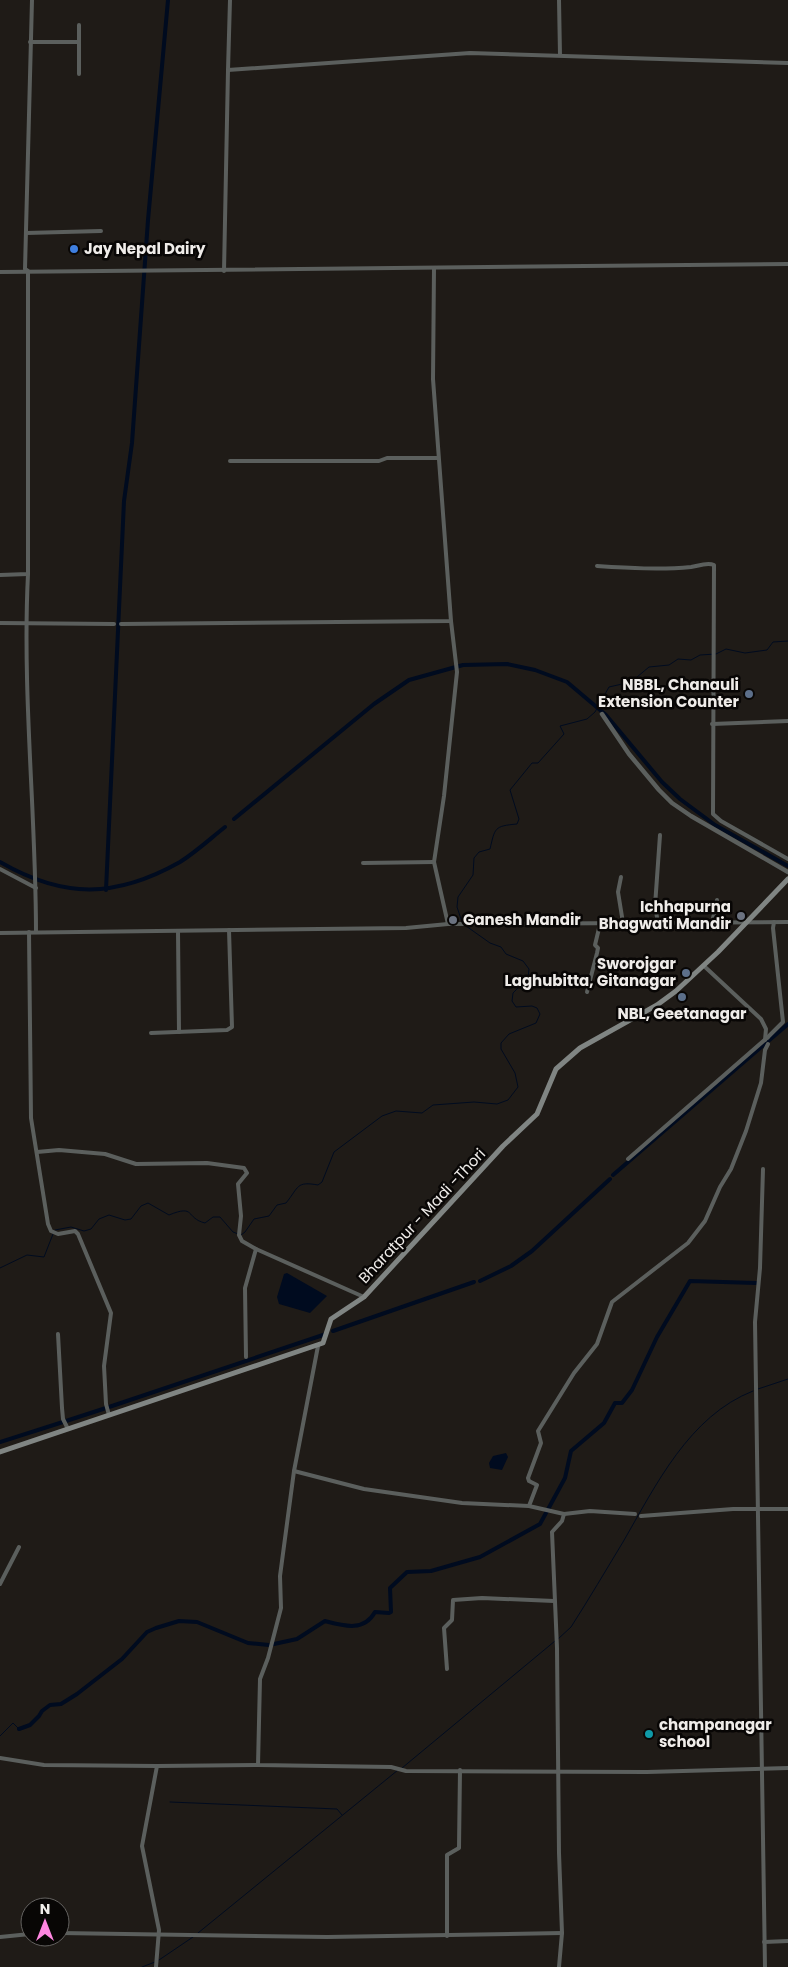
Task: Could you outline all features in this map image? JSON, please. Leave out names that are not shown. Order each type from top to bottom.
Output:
[{"type":"main road","name":"Bharatpur - Madi -Thori","points":[[318,1346],[326,1340],[331,1319],[364,1296],[503,1146],[537,1114],[556,1069],[580,1048],[665,999],[704,966],[788,879]]},
{"type":"main road","points":[[0,1452],[318,1346]]},
{"type":"street","points":[[32,0],[26,233],[26,269],[28,271],[28,574],[25,623],[31,814],[36,878],[36,932]]},
{"type":"street","points":[[224,271],[230,0]]},
{"type":"street","points":[[559,0],[560,55]]},
{"type":"street","points":[[79,25],[79,74]]},
{"type":"street","points":[[30,42],[79,42]]},
{"type":"street","points":[[228,70],[470,52],[788,63]]},
{"type":"street","points":[[26,233],[101,231]]},
{"type":"street","points":[[0,272],[152,272],[788,264]]},
{"type":"street","points":[[434,268],[433,379],[438,458],[457,669],[444,796],[434,862],[448,924]]},
{"type":"street","points":[[230,461],[379,461],[387,458],[438,458]]},
{"type":"street","points":[[597,566],[637,569],[712,564],[713,814],[720,821],[788,860]]},
{"type":"street","points":[[0,575],[28,574]]},
{"type":"street","points":[[121,624],[452,621]]},
{"type":"street","points":[[0,623],[114,624]]},
{"type":"street","points":[[602,714],[629,754],[672,803],[788,872]]},
{"type":"street","points":[[712,724],[788,721]]},
{"type":"street","points":[[658,923],[655,906],[660,835]]},
{"type":"street","points":[[363,863],[434,862]]},
{"type":"street","points":[[0,869],[36,886]]},
{"type":"street","points":[[621,877],[618,892],[623,923]]},
{"type":"street","points":[[712,923],[717,900]]},
{"type":"street","points":[[774,922],[773,928],[783,1022]]},
{"type":"street","points":[[0,933],[406,928],[448,924],[788,922]]},
{"type":"street","points":[[587,992],[598,948],[595,944],[600,924]]},
{"type":"street","points":[[152,1033],[226,1030],[232,1027],[228,930]]},
{"type":"street","points":[[178,931],[179,1032]]},
{"type":"street","points":[[29,932],[31,1118],[48,1224],[51,1231],[58,1234],[75,1231],[78,1234],[111,1313],[104,1366],[106,1404],[109,1415]]},
{"type":"street","points":[[704,966],[761,1019],[766,1029],[765,1040],[768,1037]]},
{"type":"street","points":[[628,1159],[788,1019]]},
{"type":"street","points":[[529,1506],[537,1489],[537,1485],[529,1481],[528,1478],[541,1443],[538,1431],[574,1373],[597,1344],[612,1302],[688,1243],[705,1221],[720,1187],[731,1169],[746,1131],[761,1083],[765,1050],[768,1044]]},
{"type":"street","points":[[37,1152],[59,1150],[106,1154],[136,1164],[207,1163],[244,1168],[247,1173],[238,1184],[242,1216],[240,1229],[242,1241],[256,1249],[364,1296]]},
{"type":"street","points":[[763,1169],[760,1268],[755,1322],[765,1967]]},
{"type":"street","points":[[246,1357],[245,1288],[256,1249]]},
{"type":"street","points":[[58,1334],[63,1419],[68,1428]]},
{"type":"street","points":[[258,1765],[260,1679],[271,1650],[280,1608],[280,1576],[294,1471],[318,1346]]},
{"type":"street","points":[[294,1471],[374,1490],[462,1503],[529,1506],[564,1514],[590,1511],[635,1514]]},
{"type":"street","points":[[641,1516],[733,1509],[788,1509]]},
{"type":"street","points":[[559,1967],[562,1933],[557,1648],[552,1532],[562,1522],[564,1514]]},
{"type":"street","points":[[0,1584],[19,1547]]},
{"type":"street","points":[[447,1669],[444,1628],[452,1620],[453,1600],[482,1598],[554,1601]]},
{"type":"street","points":[[0,1758],[52,1765],[258,1765],[558,1772],[788,1768]]},
{"type":"street","points":[[156,1967],[159,1934],[142,1846],[157,1766]]},
{"type":"street","points":[[447,1936],[447,1855],[459,1849],[460,1770]]},
{"type":"street","points":[[70,1933],[327,1937],[562,1933]]},
{"type":"street","points":[[0,1937],[20,1935]]},
{"type":"street","points":[[764,1942],[788,1941]]},
{"type":"water","points":[[287,1273],[327,1296],[310,1313],[279,1304],[277,1297],[284,1274]]},
{"type":"water","points":[[506,1453],[508,1457],[502,1470],[490,1468],[489,1463],[493,1456]]},
{"type":"waterway","points":[[106,890],[124,501],[132,443],[148,220],[168,0]]},
{"type":"waterway","points":[[462,922],[457,907],[458,897],[473,875],[474,858],[479,852],[490,849],[497,829],[517,824],[519,819],[510,790],[532,763],[538,763],[564,734],[560,726],[587,719],[595,712],[609,687],[631,682],[649,667],[669,665],[678,659],[691,660],[700,655],[716,654],[726,649],[745,653],[767,650],[773,642],[788,641]]},
{"type":"waterway","points":[[234,819],[374,704],[409,680],[463,665],[507,664],[535,670],[567,682],[606,715],[662,782],[680,799],[715,825],[788,866]]},
{"type":"waterway","points":[[0,862],[46,883],[68,888],[112,888],[157,874],[180,862],[225,827]]},
{"type":"waterway","points":[[55,1230],[71,1227],[84,1231],[91,1229],[99,1219],[109,1215],[125,1220],[131,1219],[141,1206],[148,1203],[169,1215],[187,1211],[199,1221],[205,1223],[213,1217],[220,1217],[233,1232],[241,1235],[254,1219],[269,1216],[277,1205],[286,1203],[299,1186],[306,1184],[318,1185],[322,1182],[334,1152],[382,1116],[396,1111],[422,1113],[433,1105],[474,1102],[497,1104],[508,1100],[518,1087],[515,1073],[501,1049],[501,1043],[509,1034],[536,1023],[540,1014],[537,1008],[532,1006],[516,1007],[512,1001],[513,993],[528,978],[529,969],[523,961],[506,954],[501,947],[490,943],[466,926]]},
{"type":"waterway","points":[[613,1175],[788,1024]]},
{"type":"waterway","points":[[480,1281],[511,1266],[532,1251],[610,1179]]},
{"type":"waterway","points":[[0,1268],[27,1255],[44,1257],[53,1234]]},
{"type":"waterway","points":[[274,1644],[297,1639],[325,1621],[353,1626],[365,1623],[375,1612],[389,1613],[391,1612],[390,1588],[407,1572],[431,1571],[480,1557],[540,1524],[565,1478],[571,1451],[604,1423],[615,1403],[622,1403],[632,1390],[657,1337],[690,1281],[756,1283]]},
{"type":"waterway","points":[[333,1331],[474,1282]]},
{"type":"waterway","points":[[109,1407],[326,1334]]},
{"type":"waterway","points":[[758,1389],[788,1379]]},
{"type":"waterway","points":[[558,1639],[571,1627],[676,1454],[710,1417],[730,1402],[753,1391]]},
{"type":"waterway","points":[[66,1421],[106,1408]]},
{"type":"waterway","points":[[0,1442],[63,1422]]},
{"type":"waterway","points":[[19,1729],[30,1725],[50,1705],[61,1704],[77,1694],[122,1659],[147,1632],[156,1628],[179,1621],[197,1622],[248,1643],[269,1645]]},
{"type":"waterway","points":[[402,1768],[555,1641]]},
{"type":"waterway","points":[[0,1736],[13,1723],[19,1729]]},
{"type":"waterway","points":[[198,1933],[398,1770]]},
{"type":"waterway","points":[[170,1802],[337,1809],[342,1815]]},
{"type":"waterway","points":[[159,1960],[193,1937]]},
{"type":"waterway","points":[[142,1967],[155,1962]]},
{"type":"place","name":"Jay Nepal Dairy","points":[[74,249]]},
{"type":"place","name":"NBBL, Chanauli Extension Counter","points":[[749,694]]},
{"type":"place","name":"Ichhapurna Bhagwati Mandir","points":[[741,916]]},
{"type":"place","name":"Ganesh Mandir","points":[[453,920]]},
{"type":"place","name":"Sworojgar Laghubitta, Gitanagar","points":[[686,973]]},
{"type":"place","name":"NBL, Geetanagar","points":[[682,997]]},
{"type":"place","name":"champanagar school","points":[[649,1734]]}]
